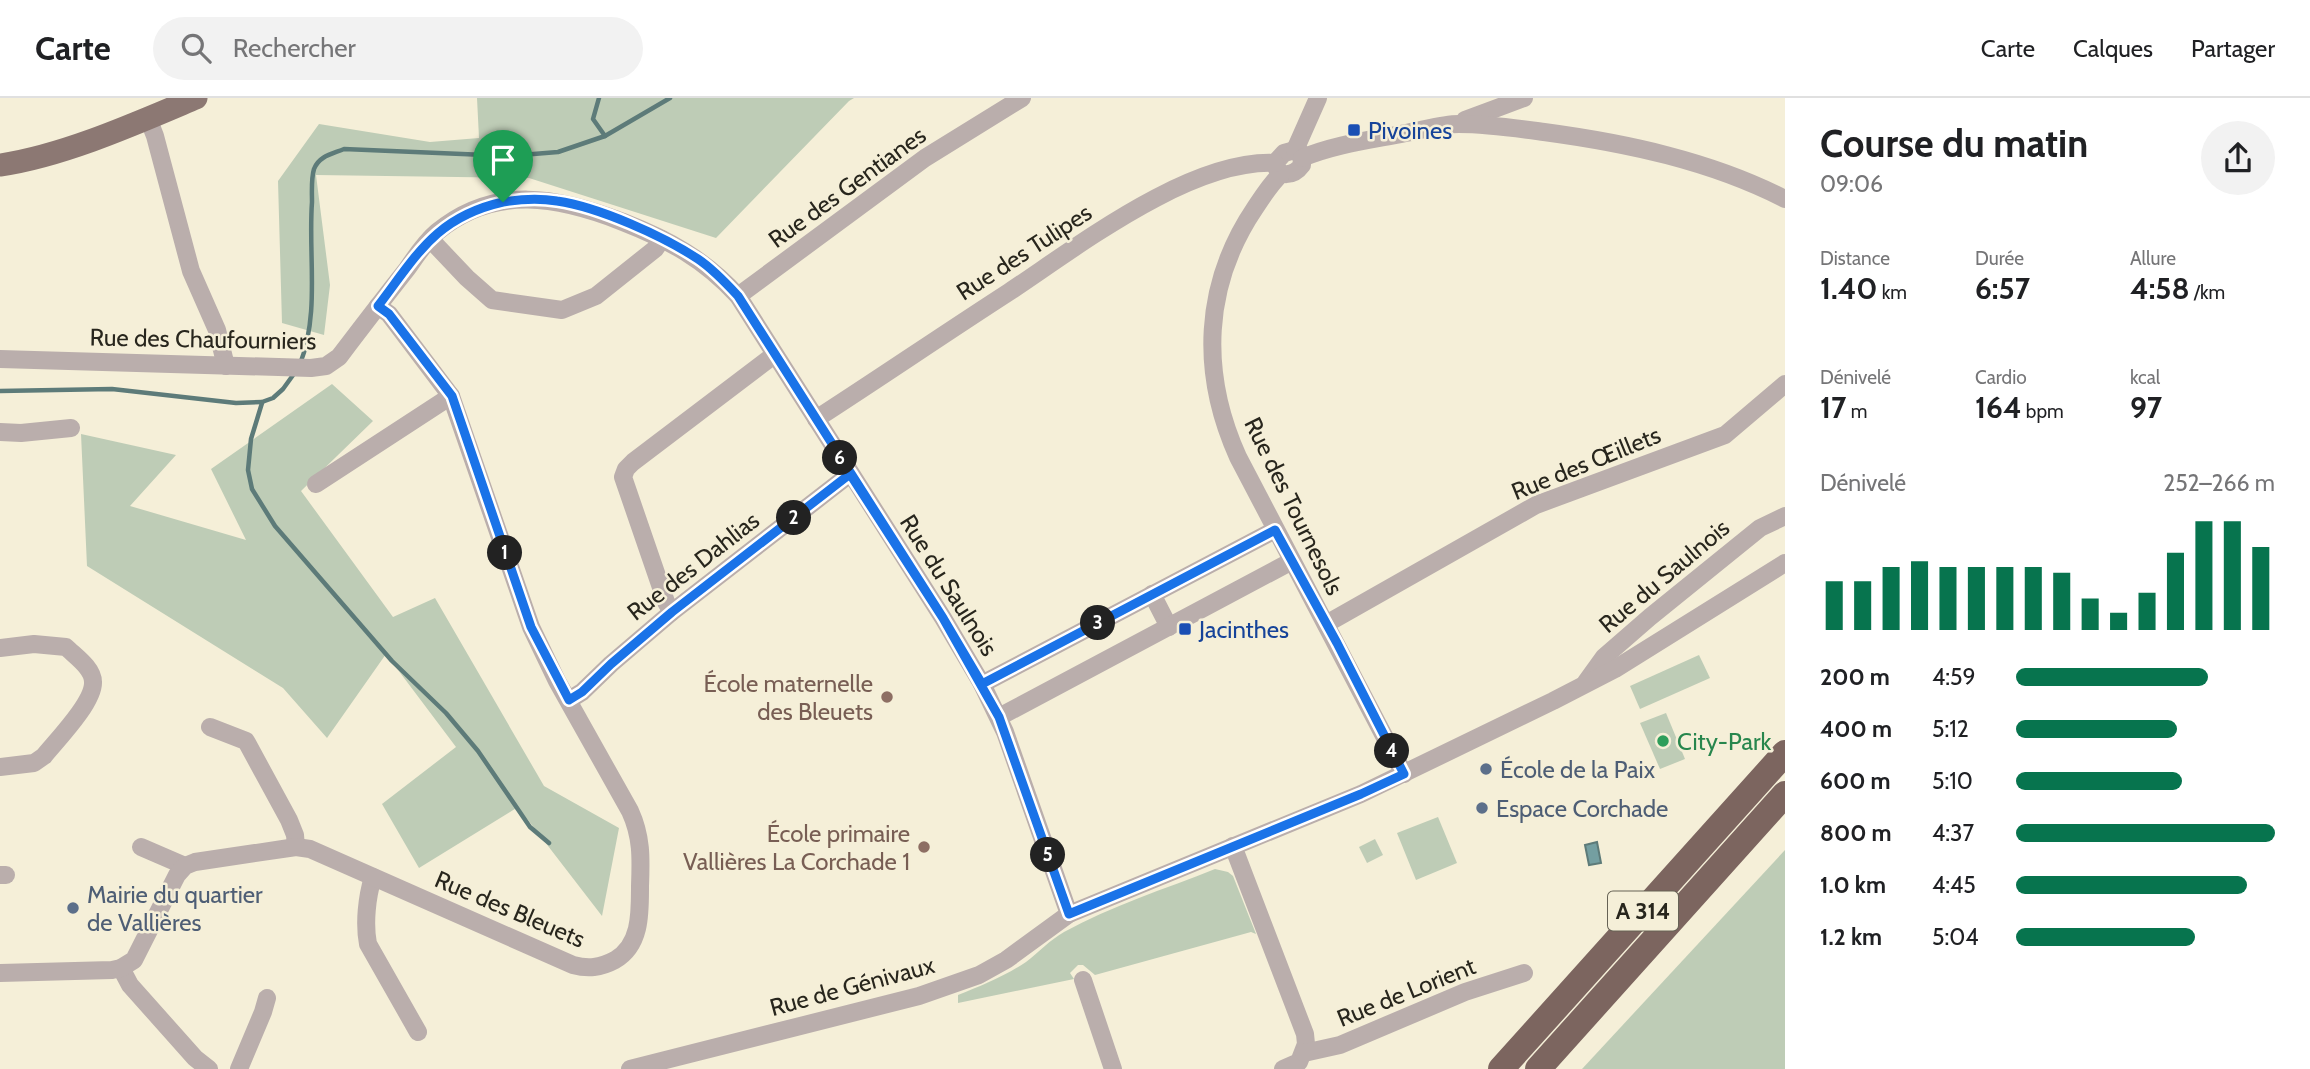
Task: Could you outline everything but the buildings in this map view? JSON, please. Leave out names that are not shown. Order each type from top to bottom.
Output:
[{"type":"highway","name":"A 314","points":[[1501,1069],[1785,753]]},
{"type":"highway","name":"A 314","points":[[1538,1069],[1785,794]]},
{"type":"main road","points":[[0,165],[32,159],[196,98]]},
{"type":"street","name":"Rue des Gentianes","points":[[738,296],[925,158],[1022,98]]},
{"type":"street","points":[[1299,154],[1318,98]]},
{"type":"street","points":[[1278,168],[1284,153],[1299,154],[1455,124],[1524,98]]},
{"type":"street","points":[[148,118],[191,271],[217,330],[226,366]]},
{"type":"street","points":[[1455,124],[1491,125],[1627,145],[1706,168],[1766,189],[1785,199]]},
{"type":"street","name":"Rue des Tulipes","points":[[816,419],[1153,199],[1216,173],[1250,164],[1278,168]]},
{"type":"street","name":"Rue des Tournesols","points":[[1278,168],[1247,221],[1222,276],[1216,300],[1212,344],[1214,378],[1229,437],[1404,774]]},
{"type":"street","name":"Rue du Saulnois","points":[[378,306],[430,239],[453,221],[499,203],[523,199],[577,205],[662,239],[715,272],[738,296],[943,618],[982,684],[999,717],[1069,914],[1404,774],[1615,669],[1785,563]]},
{"type":"street","points":[[430,239],[492,300],[562,310],[596,296],[655,249],[662,239]]},
{"type":"street","points":[[378,306],[389,314],[452,396],[531,627],[569,700]]},
{"type":"street","name":"Rue des Chaufourniers","points":[[0,359],[311,368],[327,366],[339,357],[378,306]]},
{"type":"street","points":[[672,612],[666,603],[622,477],[633,462],[774,355]]},
{"type":"street","name":"Rue des Œillets","points":[[1326,624],[1536,505],[1725,435],[1785,384]]},
{"type":"street","points":[[316,484],[452,396]]},
{"type":"street","points":[[0,432],[21,433],[71,428]]},
{"type":"street","name":"Rue des Dahlias","points":[[569,700],[582,692],[672,612],[850,474]]},
{"type":"street","name":"Rue du Saulnois","points":[[1584,685],[1604,657],[1650,617],[1760,528],[1785,516]]},
{"type":"street","points":[[982,684],[1275,530]]},
{"type":"street","points":[[999,717],[1292,561]]},
{"type":"street","points":[[1152,594],[1169,627]]},
{"type":"street","points":[[0,648],[34,644],[66,647],[89,670],[93,681],[89,698],[44,757],[34,762],[0,767]]},
{"type":"street","name":"Rue des Bleuets","points":[[185,866],[195,862],[296,847],[310,849],[573,965],[598,967],[622,956],[636,934],[640,916],[641,844],[638,829],[569,700]]},
{"type":"street","points":[[210,727],[246,741],[289,820],[296,847]]},
{"type":"street","name":"Rue de Lorient","points":[[1233,846],[1305,1034],[1306,1044],[1299,1062],[1283,1069]]},
{"type":"street","points":[[0,973],[121,968],[134,960],[177,875],[185,866],[141,847]]},
{"type":"street","points":[[373,877],[366,933],[368,944],[418,1032]]},
{"type":"street","name":"Rue de Génivaux","points":[[630,1069],[935,991],[979,975],[1006,960],[1069,914]]},
{"type":"street","points":[[121,968],[130,985],[195,1058],[209,1069]]},
{"type":"street","name":"Rue de Lorient","points":[[1304,1053],[1340,1045],[1465,992],[1524,973]]},
{"type":"street","points":[[1083,980],[1113,1069]]},
{"type":"street","points":[[239,1069],[267,998]]},
{"type":"street","points":[[1304,1053],[1317,1069]]},
{"type":"green space","points":[[477,98],[854,98],[716,238],[529,178],[316,175],[330,285],[324,335],[282,323],[278,181],[319,124],[430,142],[479,138]]},
{"type":"green space","points":[[332,384],[373,421],[301,491],[393,617],[435,598],[544,786],[619,828],[602,916],[518,807],[419,868],[382,804],[456,747],[386,654],[327,738],[283,688],[87,566],[81,434],[176,455],[130,506],[246,540],[211,469]]},
{"type":"green space","points":[[1699,655],[1710,678],[1640,709],[1630,686]]},
{"type":"green space","name":"City-Park","points":[[1666,713],[1685,759],[1660,769],[1640,723]]},
{"type":"green space","points":[[1438,817],[1457,863],[1416,880],[1397,833]]},
{"type":"green space","points":[[1375,839],[1383,855],[1367,863],[1359,847]]},
{"type":"green space","points":[[1785,850],[1785,1069],[1582,1069]]},
{"type":"green space","points":[[1215,869],[1233,876],[1256,934],[1251,932],[1095,975],[1083,965],[1078,965],[1070,973],[1074,979],[958,1003],[958,995],[1018,967],[1059,935],[1082,923]]},
{"type":"water","points":[[1597,842],[1601,863],[1589,865],[1585,845]]},
{"type":"waterway","points":[[599,98],[593,119],[605,136]]},
{"type":"waterway","points":[[300,364],[306,345],[312,304],[312,177],[316,165],[323,158],[344,149],[509,156],[558,152],[605,136],[670,98]]},
{"type":"waterway","points":[[0,391],[112,389],[236,403],[262,402],[273,398],[283,389],[296,371]]},
{"type":"waterway","points":[[262,403],[251,439],[248,470],[252,489],[275,526],[392,661],[446,713],[478,751],[530,827],[549,843]]},
{"type":"place","name":"Pivoines","points":[[1354,130]]},
{"type":"place","name":"Jacinthes","points":[[1185,629]]},
{"type":"place","name":"École maternelle des Bleuets","points":[[887,697]]},
{"type":"place","name":"City-Park","points":[[1663,741]]},
{"type":"place","name":"École de la Paix","points":[[1486,769]]},
{"type":"place","name":"Espace Corchade","points":[[1482,808]]},
{"type":"place","name":"École primaire Vallières La Corchade 1","points":[[924,847]]},
{"type":"place","name":"Mairie du quartier de Vallières","points":[[73,908]]},
{"type":"route","points":[[503,202],[468,213],[438,232],[378,306],[389,314],[452,396],[531,627],[569,700],[582,692],[672,612],[850,474],[943,618],[982,684],[1275,530],[1404,774],[1069,914],[1013,752],[982,684],[975,672],[943,618],[738,296],[715,272],[680,248],[601,213],[544,199],[503,202]]}]
